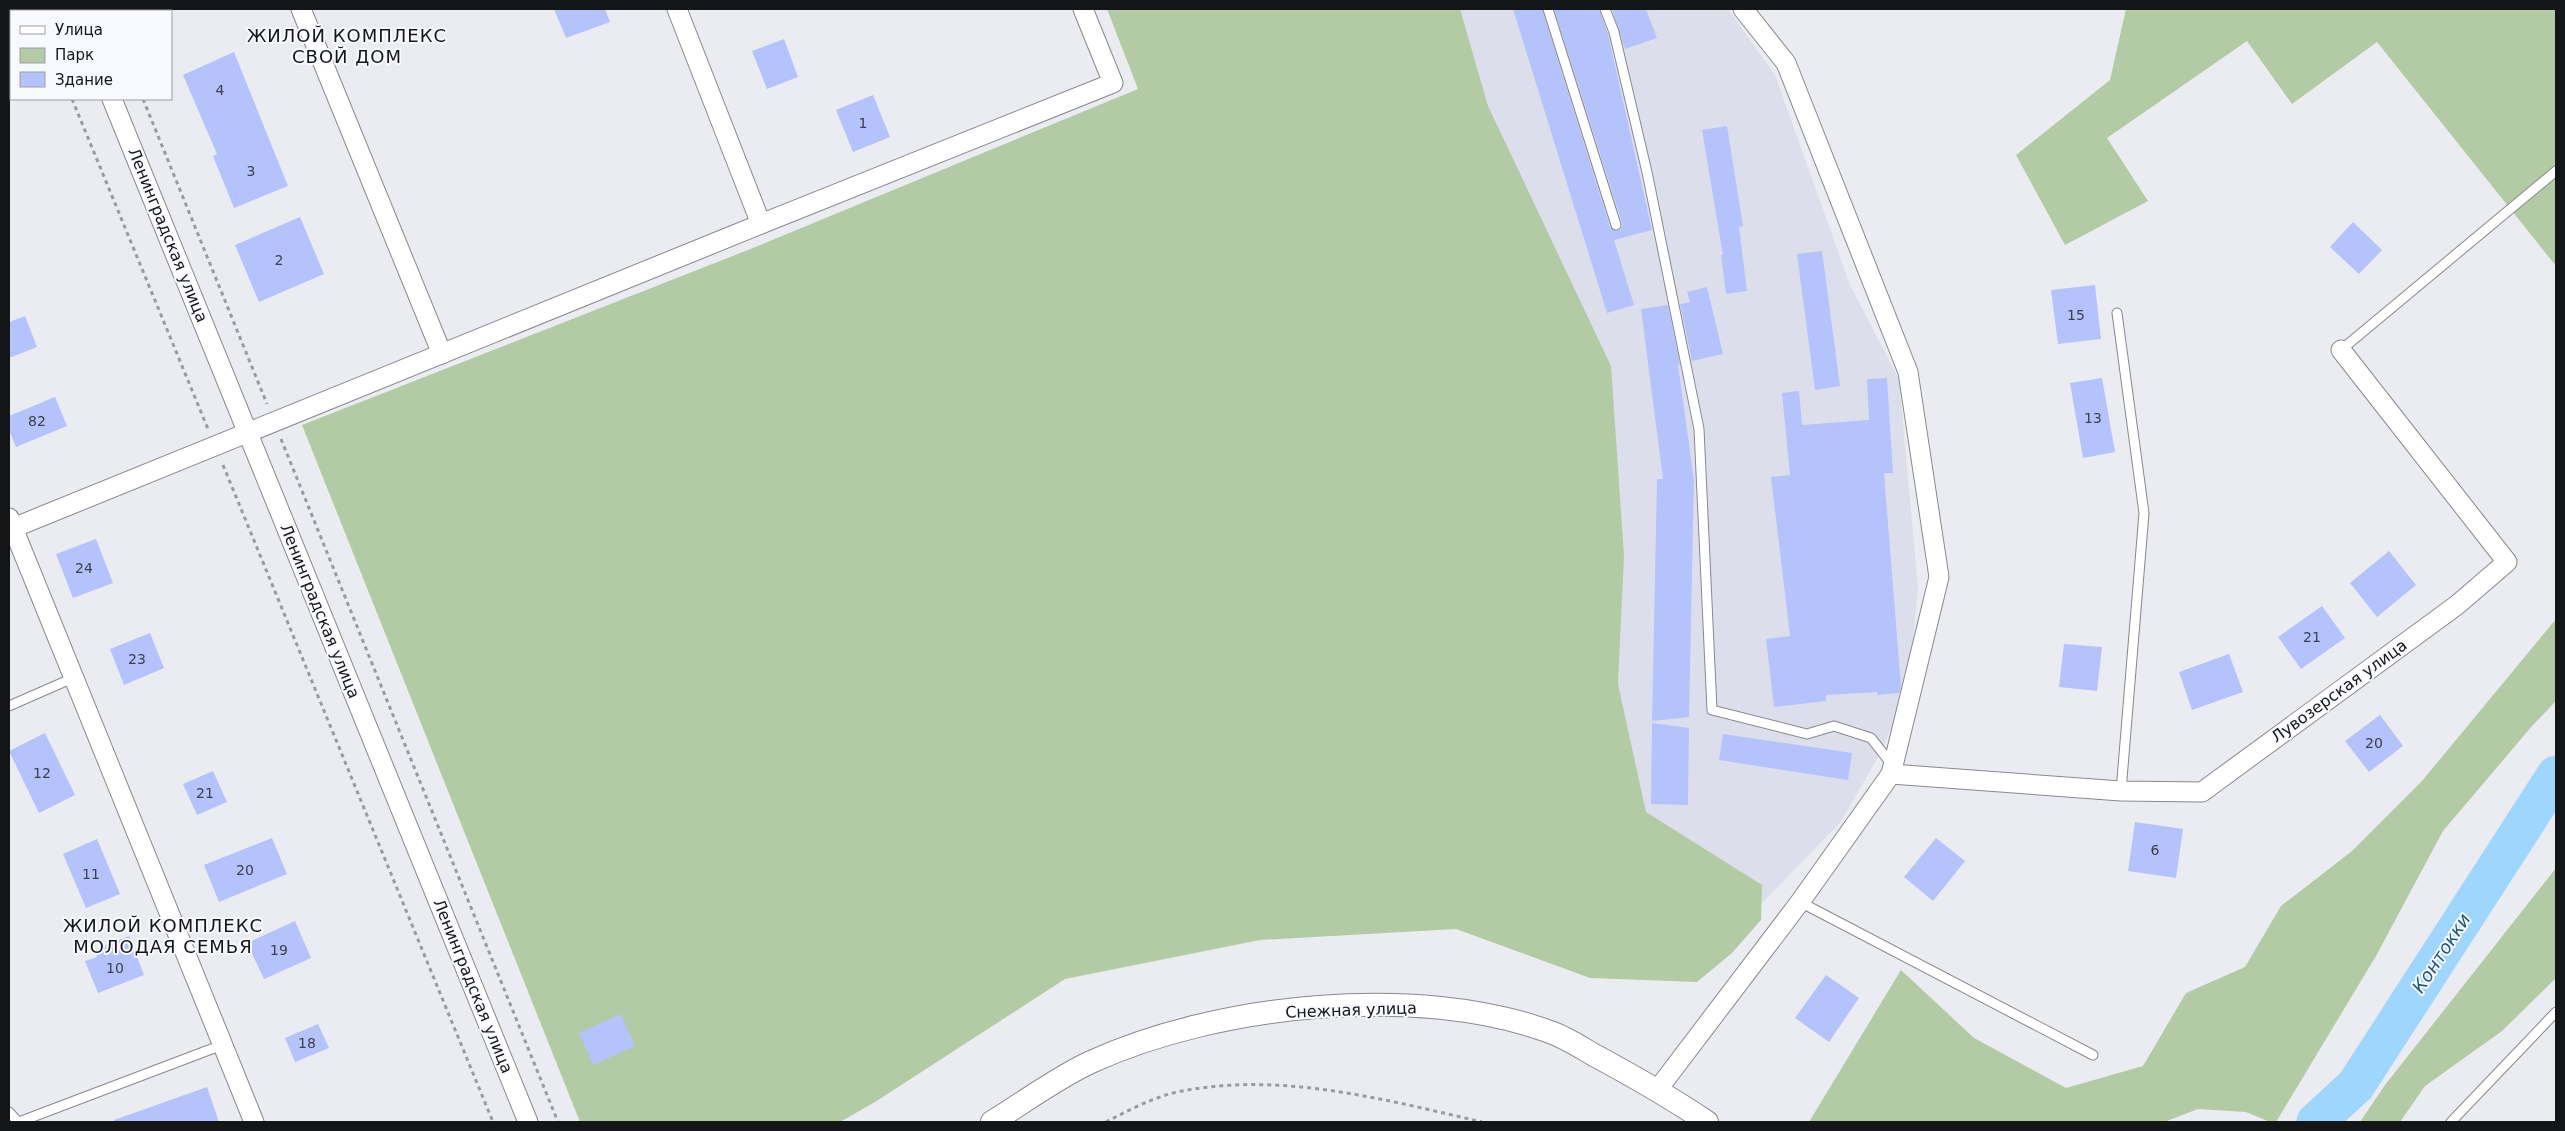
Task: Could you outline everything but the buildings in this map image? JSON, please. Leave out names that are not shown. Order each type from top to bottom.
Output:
[{"type":"street","points":[[302,9],[442,354]]},
{"type":"street","points":[[677,9],[762,224]]},
{"type":"street","points":[[254,1122],[10,522],[248,433],[1113,83],[1083,9]]},
{"type":"street","points":[[1658,1089],[1800,902],[1892,770],[1939,577],[1908,372],[1786,63],[1744,9]]},
{"type":"street","name":"Ленинградская улица","points":[[112,100],[528,1122]]},
{"type":"street","name":"Лувозерская улица","points":[[1892,770],[2121,791],[2202,792],[2457,605],[2507,562],[2341,350]]},
{"type":"street","name":"Снежная улица","points":[[992,1122],[1089,1062],[1152,1037],[1206,1024],[1270,1013],[1328,1007],[1399,1004],[1480,1012],[1551,1032],[1658,1089],[1707,1122]]},
{"type":"lane","points":[[1548,9],[1616,225]]},
{"type":"lane","points":[[1605,9],[1614,32],[1647,172],[1698,429],[1712,710],[1807,734],[1834,726],[1862,735],[1871,738],[1892,770]]},
{"type":"lane","points":[[2341,350],[2556,171]]},
{"type":"lane","points":[[2117,313],[2144,513],[2121,791]]},
{"type":"lane","points":[[9,706],[73,678]]},
{"type":"lane","points":[[1800,902],[2093,1055]]},
{"type":"lane","points":[[2452,1122],[2556,1012]]},
{"type":"lane","points":[[9,1112],[18,1122],[222,1045]]},
{"type":"path","points":[[72,100],[493,1122]]},
{"type":"path","points":[[143,100],[558,1122]]},
{"type":"path","points":[[1106,1122],[1127,1111],[1172,1094],[1236,1084],[1353,1093],[1482,1122]]},
{"type":"shaded area","points":[[1451,9],[1728,9],[1775,75],[1850,285],[1899,379],[1918,588],[1908,688],[1880,754],[1840,823],[1761,904],[1646,823]]},
{"type":"green space","points":[[1107,9],[1460,9],[1488,106],[1611,366],[1624,556],[1618,684],[1646,812],[1762,885],[1761,920],[1732,953],[1697,982],[1590,978],[1456,929],[1260,940],[1065,979],[875,1102],[840,1122],[580,1122],[302,425],[748,250],[1138,89]]},
{"type":"green space","points":[[2126,9],[2556,9],[2556,266],[2377,42],[2292,104],[2247,41],[2107,138],[2148,201],[2065,245],[2016,155],[2110,80]]},
{"type":"green space","points":[[2556,619],[2556,701],[2532,726],[2443,831],[2376,956],[2276,1122],[2270,1122],[2246,1112],[2198,1109],[2164,1122],[1809,1122],[1901,970],[1974,1038],[2066,1088],[2143,1066],[2186,993],[2245,967],[2281,906],[2352,851],[2422,781]]},
{"type":"green space","points":[[2556,868],[2556,978],[2502,1031],[2425,1086],[2400,1122],[2360,1122],[2385,1085]]},
{"type":"waterway","name":"Контокки","points":[[2316,1122],[2356,1085],[2556,775]]},
{"type":"district","name":"ЖИЛОЙ КОМПЛЕКС СВОЙ ДОМ","points":[[347,45]]},
{"type":"district","name":"ЖИЛОЙ КОМПЛЕКС МОЛОДАЯ СЕМЬЯ","points":[[163,935]]}]
